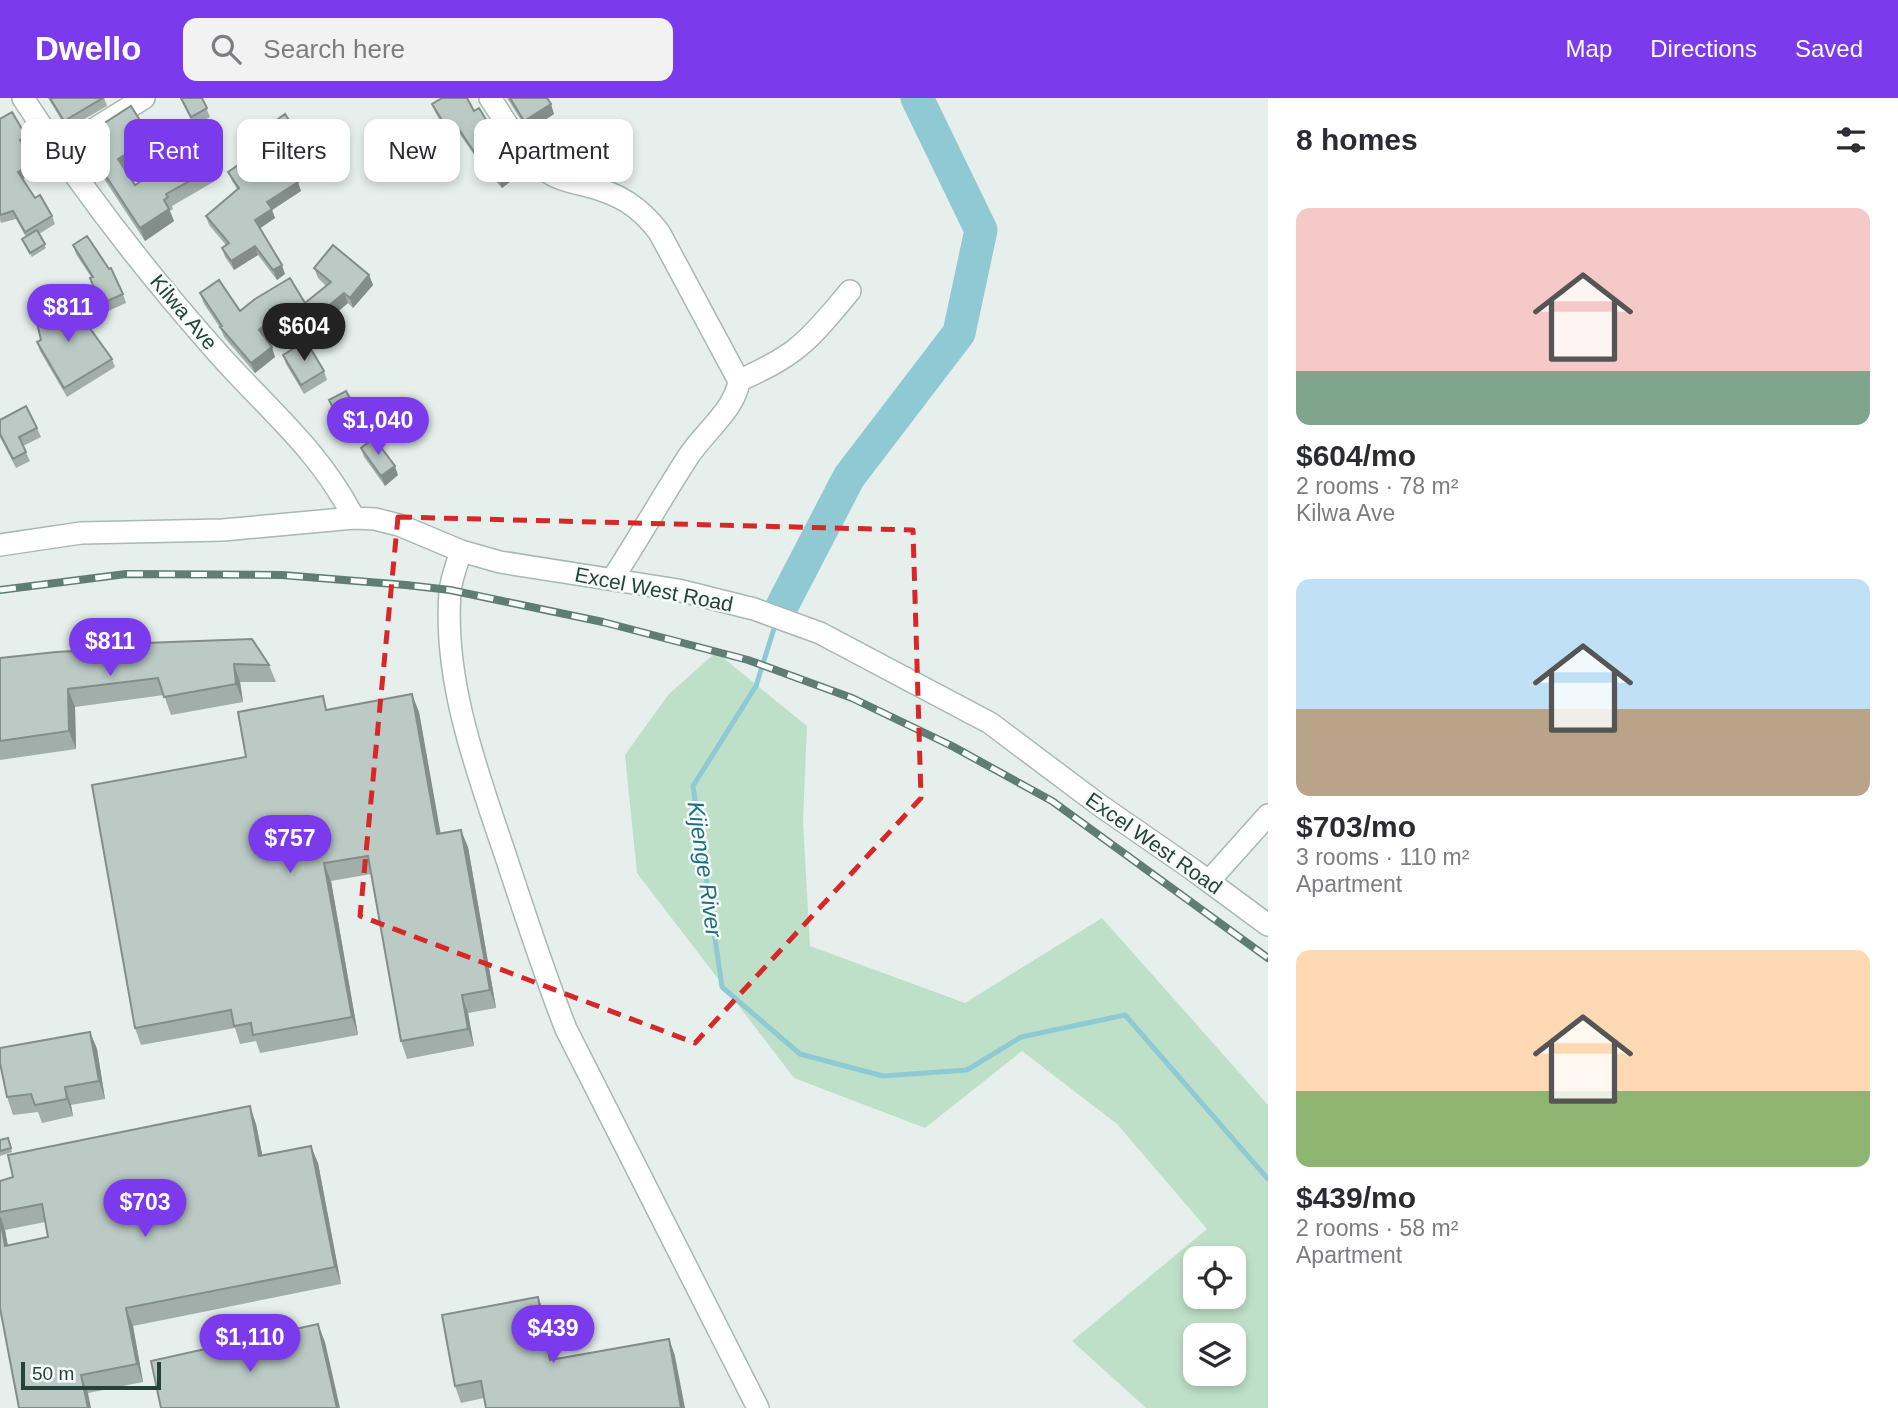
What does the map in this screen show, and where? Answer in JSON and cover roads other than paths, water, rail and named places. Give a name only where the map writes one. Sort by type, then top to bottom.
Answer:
[{"type":"street","name":"Kilwa Ave","points":[[23,98],[37,119]]},
{"type":"street","points":[[110,119],[144,98]]},
{"type":"street","points":[[490,98],[516,137],[538,164],[552,175],[610,192],[645,214],[659,232],[739,381],[738,388],[723,413],[688,456],[613,578]]},
{"type":"street","name":"Kilwa Ave","points":[[81,182],[103,214],[216,352],[290,427],[321,463],[338,487],[354,518]]},
{"type":"street","points":[[739,381],[773,364],[796,348],[817,329],[850,291]]},
{"type":"street","name":"Excel West Road","points":[[0,545],[80,533],[223,530],[354,518],[375,519],[399,525],[461,551],[500,562],[678,590],[754,609],[820,633],[990,723],[1268,925]]},
{"type":"street","points":[[461,551],[450,590],[451,649],[456,682],[472,749],[549,987],[566,1029],[758,1408]]},
{"type":"street","points":[[1209,881],[1268,815]]},
{"type":"waterway","name":"Kijenge River","points":[[782,606],[849,477],[959,333],[981,230],[917,98]]},
{"type":"waterway","name":"Kijenge River","points":[[776,622],[756,686],[693,786],[722,987],[800,1054],[883,1076],[967,1070],[1021,1037],[1125,1015],[1268,1179]]},
{"type":"railway","points":[[0,590],[126,574],[282,575],[406,585],[450,590],[603,622],[748,660],[852,698],[952,746],[1052,801],[1268,958]]}]
